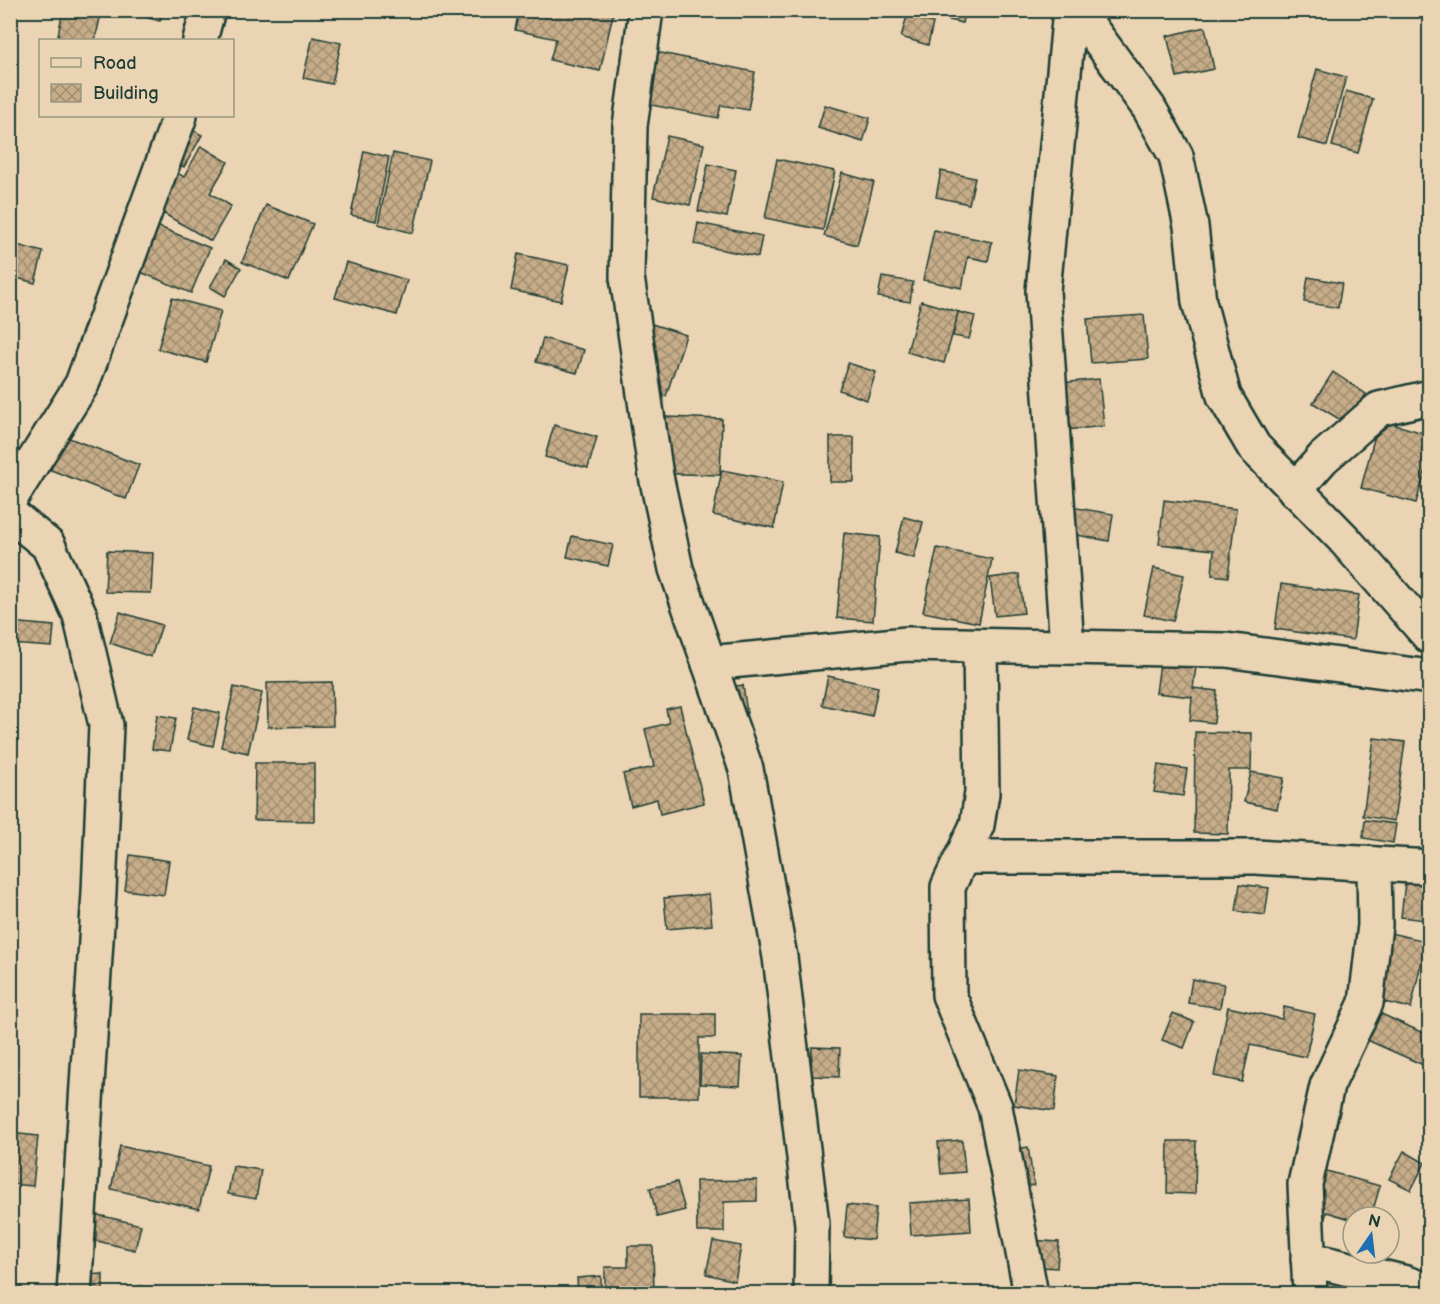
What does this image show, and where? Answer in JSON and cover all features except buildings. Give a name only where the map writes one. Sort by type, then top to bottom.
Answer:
[{"type":"street","points":[[200,39],[208,10]]},
{"type":"street","points":[[646,10],[630,126],[627,277],[656,476],[676,569],[746,769],[780,957],[812,1224],[812,1293]]},
{"type":"street","points":[[1067,647],[1043,291],[1070,10]]},
{"type":"street","points":[[1077,10],[1149,108],[1176,156],[1191,226],[1199,302],[1224,396],[1254,447],[1343,538],[1430,637]]},
{"type":"street","points":[[10,499],[82,384],[180,117]]},
{"type":"street","points":[[1295,490],[1323,458],[1379,409],[1430,397]]},
{"type":"street","points":[[10,514],[48,545],[80,615],[106,725],[99,892],[74,1293]]},
{"type":"street","points":[[709,663],[907,644],[1226,650],[1430,677]]},
{"type":"street","points":[[980,646],[982,793],[977,825],[948,887],[949,995],[995,1107],[1031,1293]]},
{"type":"street","points":[[962,857],[1255,857],[1430,867]]},
{"type":"street","points":[[1310,1293],[1305,1184],[1327,1086],[1366,1003],[1375,925],[1374,864]]},
{"type":"street","points":[[1308,1259],[1406,1283],[1430,1292]]}]
